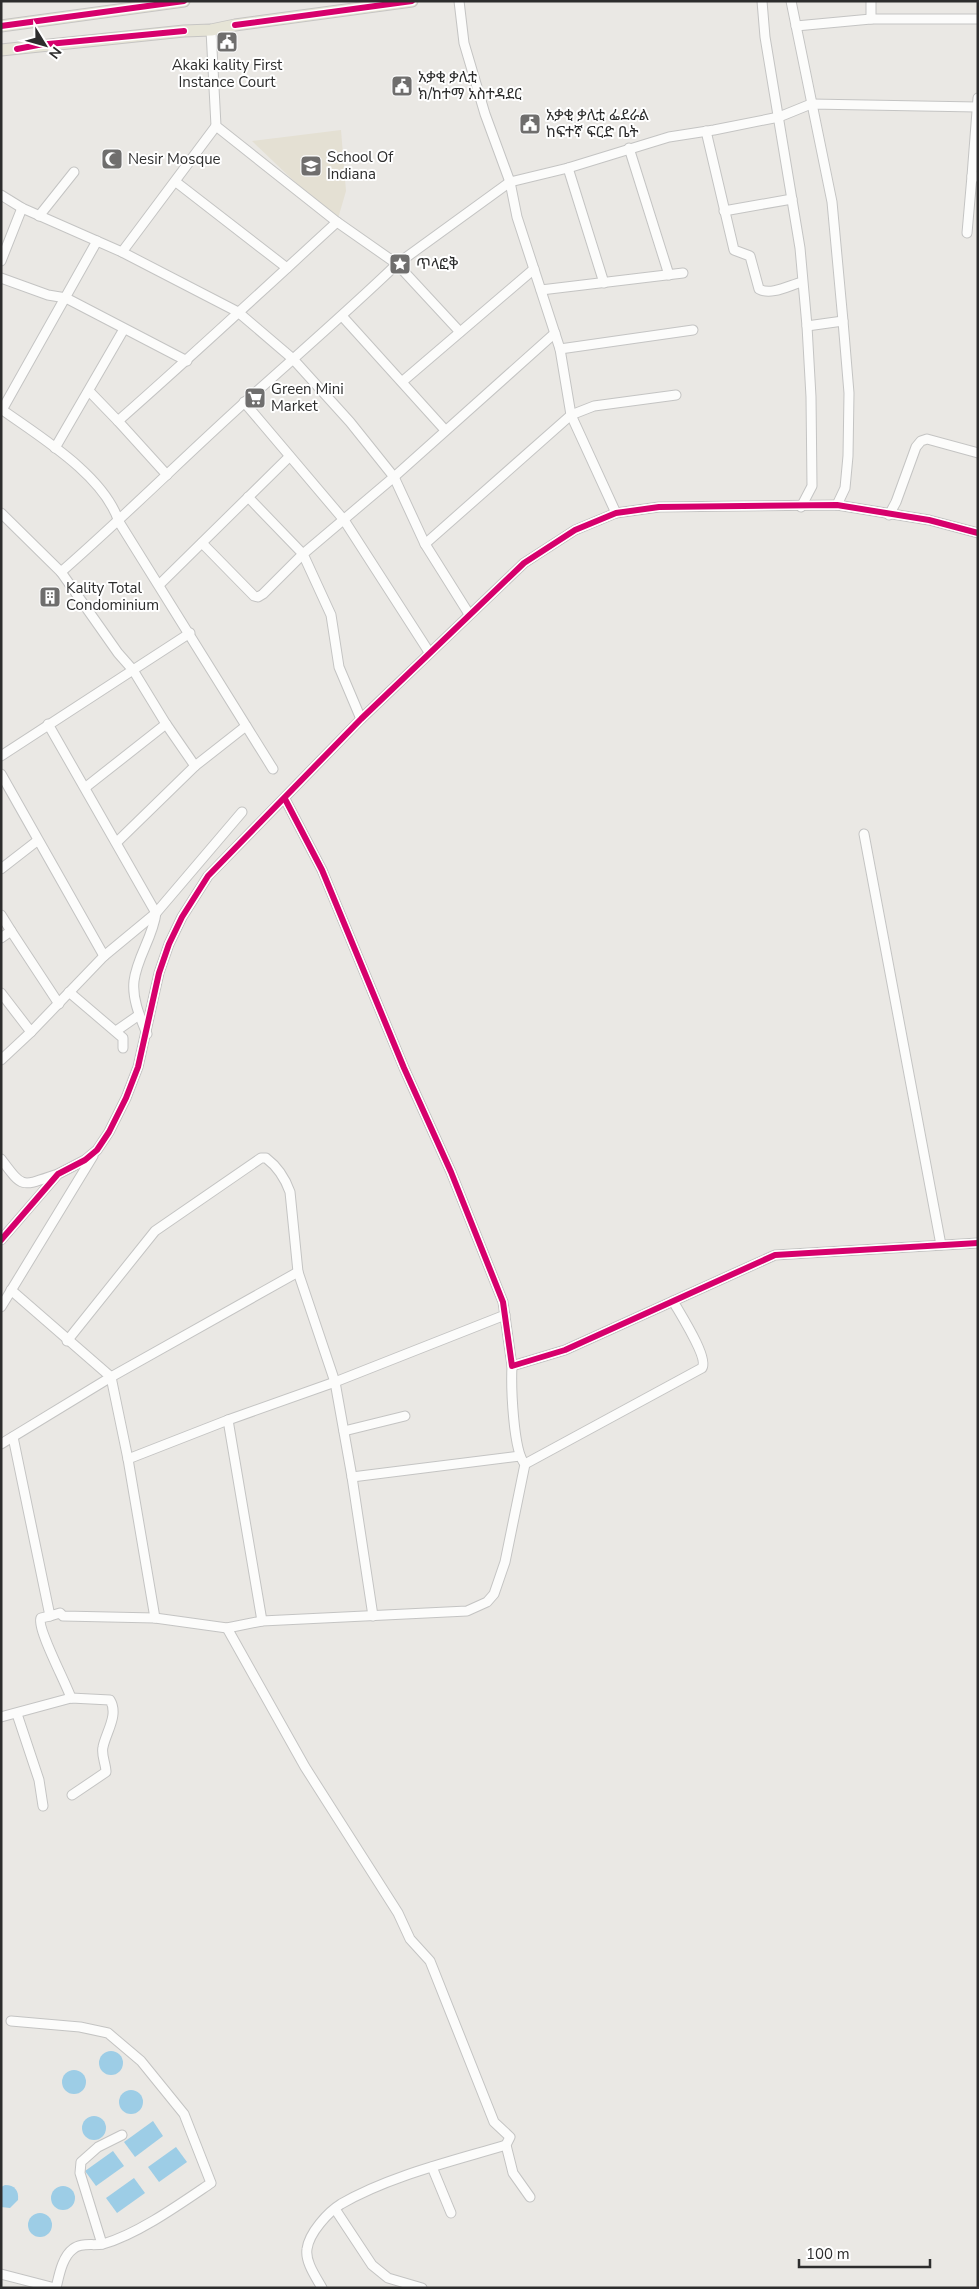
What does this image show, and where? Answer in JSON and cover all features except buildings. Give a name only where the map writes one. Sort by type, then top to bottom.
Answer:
[{"type":"main road","points":[[1,26],[184,1]]},
{"type":"main road","points":[[1,50],[184,30],[211,30],[236,24],[369,4],[412,1]]},
{"type":"street","points":[[460,1],[464,43],[485,114],[510,182],[517,217],[560,349],[571,415],[616,513]]},
{"type":"street","points":[[762,1],[765,37],[800,248],[807,326],[811,397],[812,486],[801,507]]},
{"type":"street","points":[[791,1],[832,202],[843,321],[849,393],[848,456],[845,488],[837,505]]},
{"type":"street","points":[[870,19],[871,1]]},
{"type":"street","points":[[796,26],[870,19],[978,19]]},
{"type":"street","points":[[122,252],[216,126],[211,30]]},
{"type":"street","points":[[61,572],[119,522],[244,402],[342,316],[397,264],[510,182],[568,168],[669,136],[779,117],[811,104],[977,103],[975,177],[967,233]]},
{"type":"street","points":[[216,126],[337,222],[397,264],[460,332]]},
{"type":"street","points":[[706,131],[734,250],[750,256],[759,289],[770,292],[802,282]]},
{"type":"street","points":[[629,148],[669,275]]},
{"type":"street","points":[[568,168],[604,283]]},
{"type":"street","points":[[39,216],[74,172]]},
{"type":"street","points":[[176,182],[287,268]]},
{"type":"street","points":[[1,195],[22,208],[122,252],[238,312],[293,359],[350,422],[394,477],[425,544],[469,614]]},
{"type":"street","points":[[724,211],[792,200]]},
{"type":"street","points":[[1,261],[22,208]]},
{"type":"street","points":[[118,421],[187,361],[337,222]]},
{"type":"street","points":[[97,241],[1,410],[54,448],[85,474],[110,502],[119,522],[190,633],[273,769]]},
{"type":"street","points":[[403,381],[534,269]]},
{"type":"street","points":[[541,290],[683,273]]},
{"type":"street","points":[[1,278],[48,295],[66,298],[187,361]]},
{"type":"street","points":[[342,316],[403,381],[445,430]]},
{"type":"street","points":[[807,326],[843,321]]},
{"type":"street","points":[[54,448],[124,329]]},
{"type":"street","points":[[560,349],[693,330]]},
{"type":"street","points":[[202,543],[258,598],[303,554],[394,477],[555,333]]},
{"type":"street","points":[[89,391],[167,475]]},
{"type":"street","points":[[425,544],[571,415],[594,406],[676,395]]},
{"type":"street","points":[[244,402],[344,520],[430,652]]},
{"type":"street","points":[[888,515],[896,502],[916,447],[921,441],[927,439],[978,453]]},
{"type":"street","points":[[159,585],[290,457]]},
{"type":"street","points":[[248,497],[303,554],[331,615],[339,667],[360,719]]},
{"type":"street","points":[[1,1307],[97,1150],[126,1098],[138,1067],[159,973],[169,944],[186,910],[208,876],[285,799],[360,719],[524,563],[575,530],[616,513],[659,507],[801,507],[837,505],[888,515],[948,523],[978,533]]},
{"type":"street","points":[[1,513],[61,572],[121,658],[133,670],[166,724],[195,766]]},
{"type":"street","points":[[1,756],[124,674],[190,633]]},
{"type":"street","points":[[121,658],[124,674]]},
{"type":"street","points":[[48,724],[86,787],[156,913],[153,930],[134,980],[134,991],[139,1015],[146,1034]]},
{"type":"street","points":[[86,787],[166,724]]},
{"type":"street","points":[[117,842],[195,766],[246,726]]},
{"type":"street","points":[[1,774],[104,956]]},
{"type":"street","points":[[71,1698],[40,1628],[41,1618],[60,1613],[64,1616],[155,1618],[227,1628],[262,1620],[467,1611],[487,1602],[494,1594],[505,1562],[522,1460],[510,1388],[512,1366],[503,1302],[451,1172],[400,1060],[322,870],[285,799]]},
{"type":"street","points":[[1,1060],[32,1032],[104,956],[156,913],[242,812]]},
{"type":"street","points":[[864,834],[941,1245]]},
{"type":"street","points":[[1,869],[38,841]]},
{"type":"street","points":[[1,915],[58,1004]]},
{"type":"street","points":[[1,938],[10,931]]},
{"type":"street","points":[[69,992],[123,1038],[124,1048]]},
{"type":"street","points":[[1,993],[32,1032]]},
{"type":"street","points":[[116,1031],[139,1015]]},
{"type":"street","points":[[1,1159],[18,1181],[23,1184],[30,1184],[58,1174],[85,1160],[97,1150]]},
{"type":"street","points":[[67,1341],[155,1232],[261,1158],[266,1158],[274,1164],[286,1181],[290,1192],[298,1272],[334,1382],[352,1477],[373,1616]]},
{"type":"street","points":[[1,1240],[58,1174]]},
{"type":"street","points":[[512,1366],[565,1350],[775,1255],[789,1252],[978,1243]]},
{"type":"street","points":[[1,1444],[111,1377],[298,1272]]},
{"type":"street","points":[[11,1290],[67,1341],[111,1377],[128,1459],[155,1618]]},
{"type":"street","points":[[352,1477],[522,1460],[702,1368],[704,1360],[699,1348],[673,1301]]},
{"type":"street","points":[[128,1459],[228,1420],[334,1382],[505,1314]]},
{"type":"street","points":[[344,1431],[405,1416]]},
{"type":"street","points":[[228,1420],[262,1620]]},
{"type":"street","points":[[13,1437],[50,1616]]},
{"type":"street","points":[[227,1628],[305,1767],[398,1913],[410,1939],[430,1961],[494,2122],[510,2137],[506,2145],[514,2173],[530,2198]]},
{"type":"street","points":[[1,1718],[71,1698],[107,1698],[112,1702],[113,1710],[102,1748],[106,1772],[72,1795]]},
{"type":"street","points":[[17,1714],[39,1780],[43,1806]]},
{"type":"street","points":[[1,2274],[56,2288],[62,2267],[73,2249],[82,2245],[102,2244],[134,2230],[176,2207],[210,2182],[184,2114],[141,2061],[108,2033],[80,2027],[11,2021]]},
{"type":"street","points":[[102,2244],[80,2173],[80,2162],[98,2146],[122,2135]]},
{"type":"street","points":[[322,2288],[307,2256],[307,2247],[311,2238],[335,2208],[367,2191],[506,2145]]},
{"type":"street","points":[[432,2168],[451,2213]]},
{"type":"street","points":[[335,2208],[372,2265],[388,2278],[422,2288]]},
{"type":"shaded area","name":"School Of Indiana","points":[[341,130],[346,191],[337,222],[252,141]]},
{"type":"water","points":[[111,2051],[119,2055],[123,2063],[119,2071],[111,2075],[103,2071],[99,2063],[103,2055]]},
{"type":"water","points":[[74,2070],[82,2074],[86,2082],[82,2090],[74,2094],[66,2090],[62,2082],[66,2074]]},
{"type":"water","points":[[131,2090],[139,2094],[143,2102],[139,2110],[131,2114],[123,2110],[119,2102],[123,2094]]},
{"type":"water","points":[[94,2116],[102,2120],[106,2128],[102,2136],[94,2140],[86,2136],[82,2128],[86,2120]]},
{"type":"water","points":[[153,2121],[163,2136],[135,2157],[124,2142]]},
{"type":"water","points":[[176,2147],[187,2162],[159,2182],[148,2167]]},
{"type":"water","points":[[113,2151],[124,2166],[96,2186],[85,2171]]},
{"type":"water","points":[[134,2178],[145,2193],[117,2213],[106,2198]]},
{"type":"water","points":[[5,2185],[14,2187],[18,2194],[18,2200],[10,2208],[1,2207],[1,2187]]},
{"type":"water","points":[[63,2186],[71,2190],[75,2198],[71,2206],[63,2210],[55,2206],[51,2198],[55,2190]]},
{"type":"water","points":[[40,2213],[48,2217],[52,2225],[48,2233],[40,2237],[32,2233],[28,2225],[32,2217]]},
{"type":"cycle path","points":[[1,26],[184,1]]},
{"type":"cycle path","points":[[235,25],[412,1]]},
{"type":"cycle path","points":[[17,49],[38,45],[184,31]]},
{"type":"cycle path","points":[[1,1240],[58,1174],[85,1160],[97,1150],[109,1132],[126,1098],[138,1067],[159,973],[169,944],[182,917],[208,876],[361,719],[524,563],[575,530],[616,513],[659,507],[837,505],[929,520],[978,533]]},
{"type":"cycle path","points":[[285,799],[322,870],[404,1068],[451,1172],[503,1302],[512,1366],[565,1350],[775,1255],[978,1243]]},
{"type":"place","name":"Akaki kality First Instance Court","points":[[227,42]]},
{"type":"place","name":"አቃቂ ቃሊቲ ክ/ከተማ አስተዳደር","points":[[402,86]]},
{"type":"place","name":"አቃቂ ቃሊቲ ፌደራል ከፍተኛ ፍርድ ቤት","points":[[530,124]]},
{"type":"place","name":"Nesir Mosque","points":[[112,159]]},
{"type":"place","name":"School Of Indiana","points":[[311,166]]},
{"type":"place","name":"ጥላፎቅ","points":[[400,264]]},
{"type":"place","name":"Green Mini Market","points":[[255,398]]},
{"type":"place","name":"Kality Total Condominium","points":[[50,597]]}]
